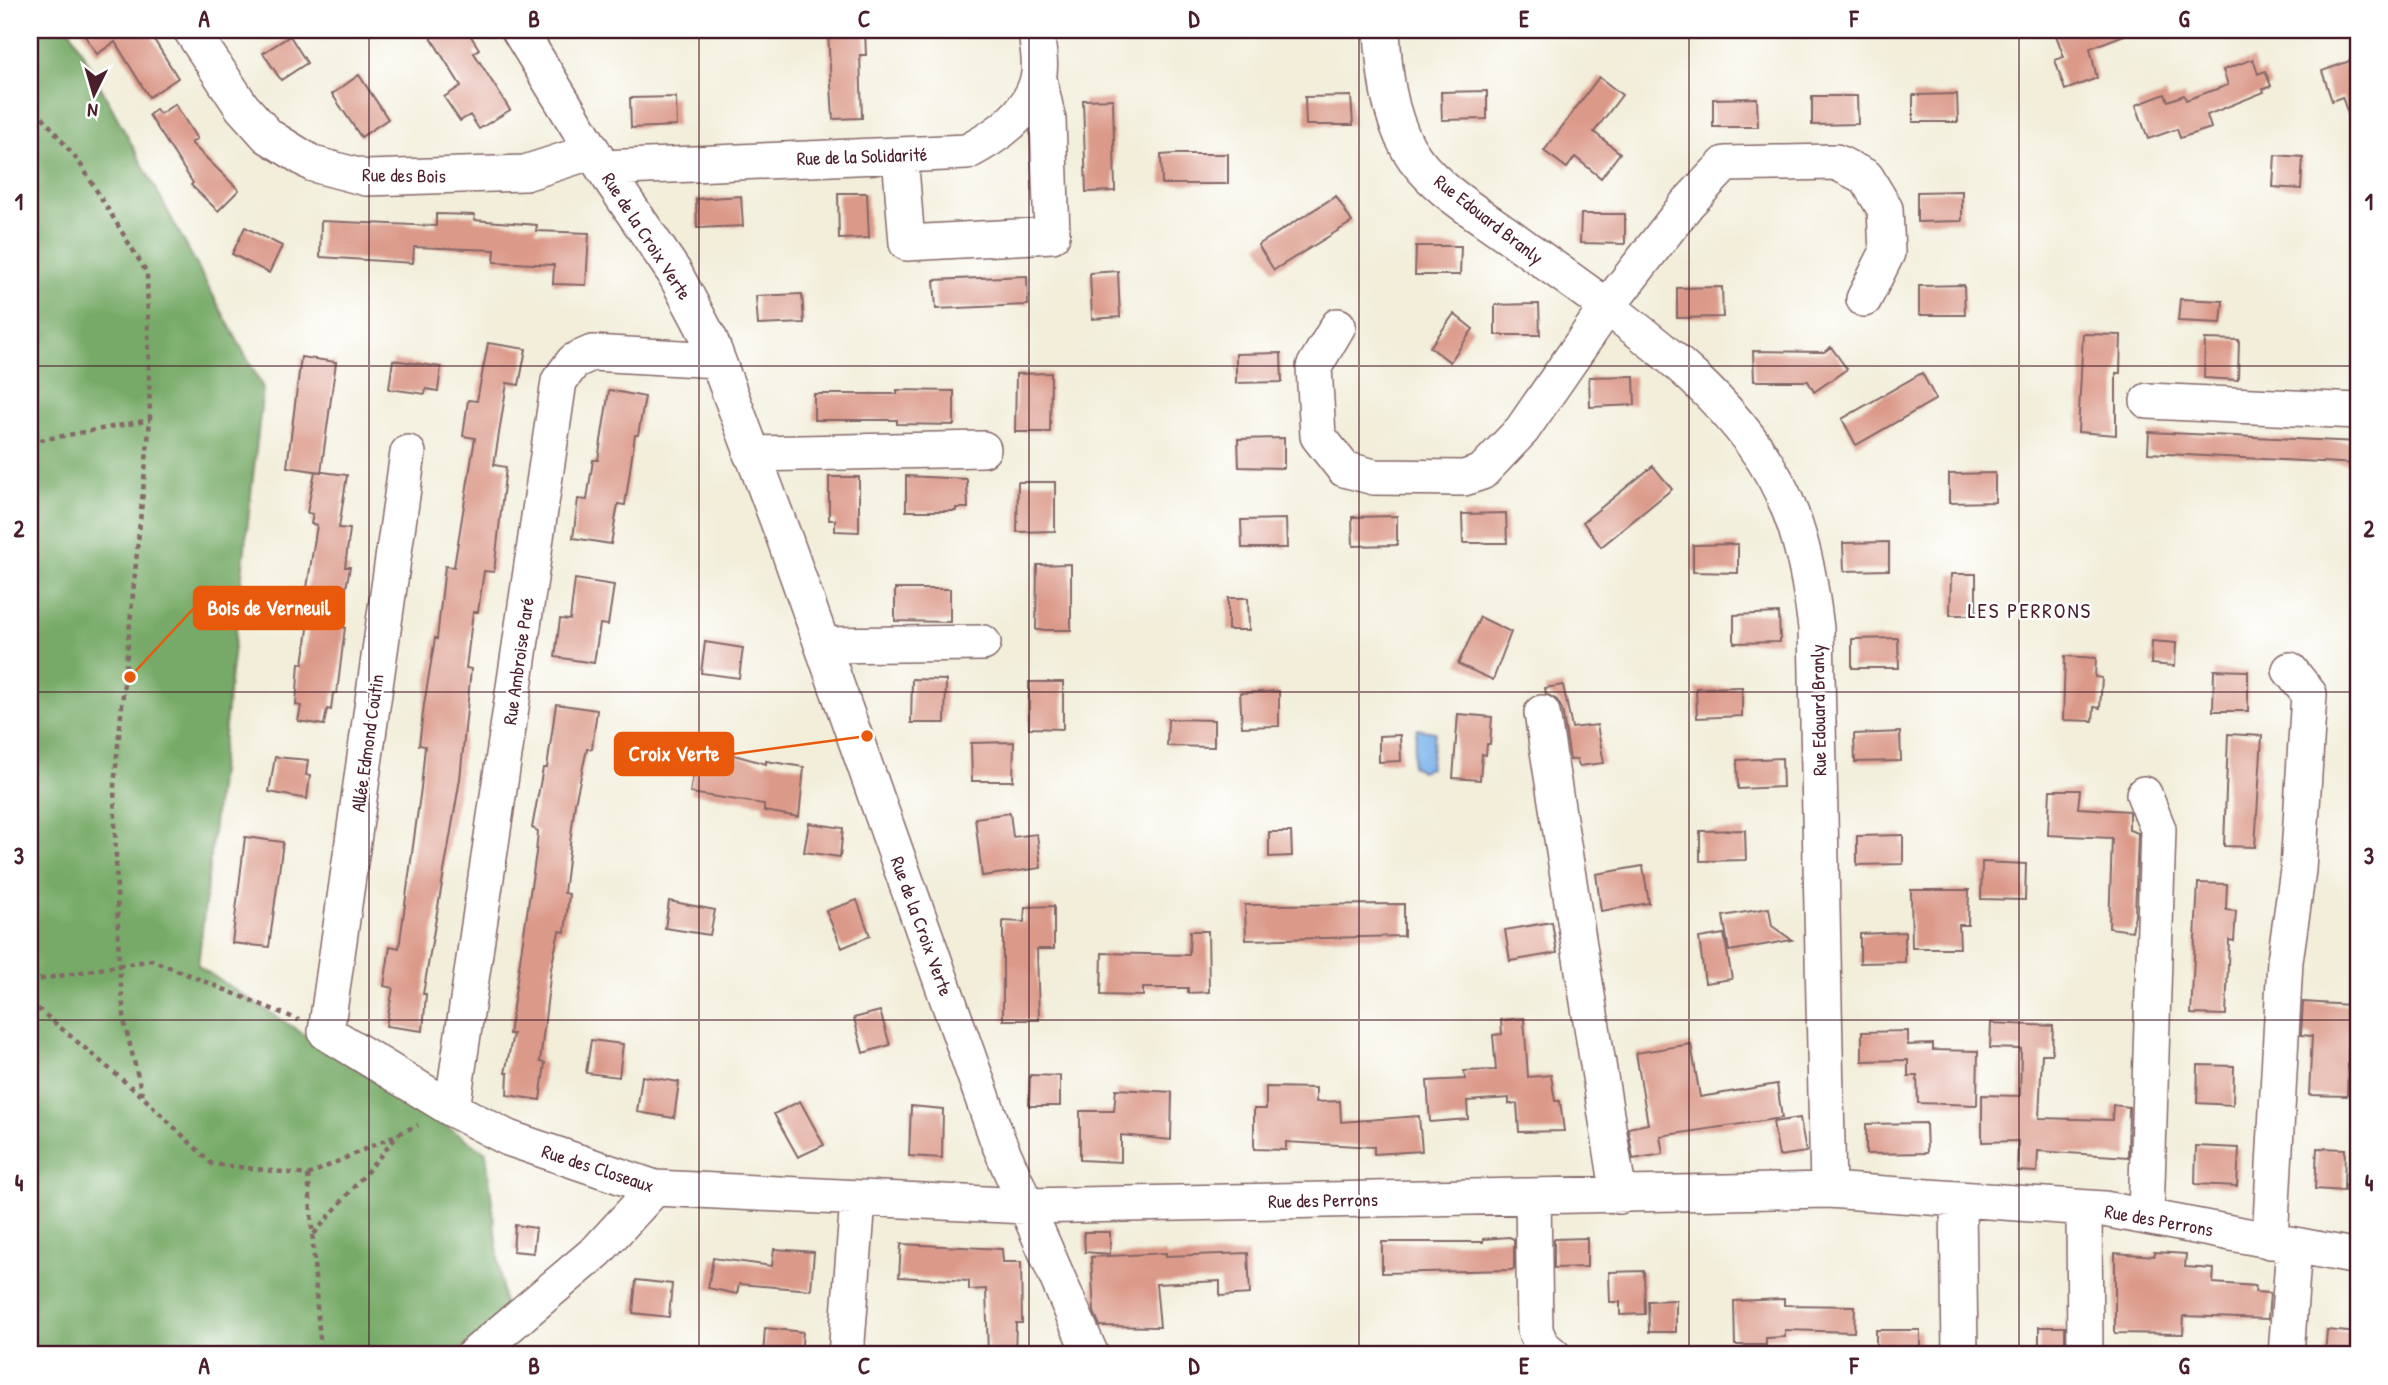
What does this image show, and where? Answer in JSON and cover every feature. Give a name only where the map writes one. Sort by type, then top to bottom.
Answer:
[{"type":"street","name":"Rue des Bois","points":[[191,30],[242,107],[268,136],[313,164],[366,178],[525,173],[598,159]]},
{"type":"street","name":"Rue de la Croix Verte","points":[[519,30],[598,159],[674,272],[717,360],[822,645],[998,1140],[1091,1355]]},
{"type":"street","points":[[901,155],[907,243],[1052,235],[1048,120],[1039,79],[1036,30]]},
{"type":"street","name":"Rue Edouard Branly","points":[[1382,30],[1385,79],[1409,149],[1438,183],[1607,307],[1695,378],[1752,441],[1790,511],[1808,568],[1816,628],[1828,1190]]},
{"type":"street","name":"Rue de la Solidarité","points":[[598,159],[967,152],[1000,134],[1022,111],[1039,79]]},
{"type":"street","points":[[1338,326],[1314,367],[1318,436],[1344,469],[1374,477],[1464,478],[1482,472],[1522,430],[1607,307],[1687,204],[1725,164],[1836,162],[1866,177],[1885,209],[1887,253],[1864,299]]},
{"type":"street","name":"Rue Ambroise Paré","points":[[452,1109],[559,381],[574,361],[592,354],[717,360]]},
{"type":"street","points":[[2297,388],[2358,389]]},
{"type":"street","points":[[2148,401],[2358,411]]},
{"type":"street","points":[[751,454],[983,449]]},
{"type":"street","name":"Allée Edmond Coutin","points":[[326,1032],[408,453]]},
{"type":"street","points":[[822,645],[984,643]]},
{"type":"street","points":[[2286,1355],[2282,1243],[2285,961],[2298,870],[2309,694],[2290,670]]},
{"type":"street","points":[[1542,713],[1619,1196]]},
{"type":"street","points":[[2144,794],[2158,829],[2146,1216]]},
{"type":"street","name":"Rue des Closeaux","points":[[326,1032],[452,1109],[508,1138],[655,1188],[858,1200],[1026,1206]]},
{"type":"street","points":[[474,1355],[597,1251],[655,1188]]},
{"type":"street","name":"Rue des Perrons","points":[[1026,1206],[1828,1190],[2084,1208],[2146,1216],[2358,1257]]},
{"type":"street","points":[[1533,1197],[1535,1330],[1541,1345],[1553,1355]]},
{"type":"street","points":[[1958,1199],[1960,1355]]},
{"type":"street","points":[[846,1355],[858,1200]]},
{"type":"street","points":[[2084,1208],[2085,1355]]},
{"type":"path","points":[[30,101],[81,166],[147,273],[150,421],[114,786],[119,966],[125,1025],[143,1097]]},
{"type":"path","points":[[30,442],[31,444],[150,421]]},
{"type":"path","points":[[30,981],[152,960],[326,1032]]},
{"type":"path","points":[[30,1002],[143,1097],[212,1164],[308,1175],[452,1109]]},
{"type":"path","points":[[314,1234],[400,1133]]},
{"type":"path","points":[[308,1175],[314,1234],[315,1300],[322,1355]]},
{"type":"green space","points":[[30,30],[70,30],[263,388],[198,966],[486,1152],[505,1314],[454,1355],[30,1355]]},
{"type":"water","points":[[1417,729],[1435,732],[1430,768],[1421,771],[1412,765]]},
{"type":"building","points":[[81,30],[148,30],[178,78],[149,97],[115,42],[97,54]]},
{"type":"building","points":[[426,30],[467,30],[479,49],[474,53],[510,110],[479,129],[470,115],[460,121],[444,97],[461,86]]},
{"type":"building","points":[[2054,30],[2132,32],[2090,48],[2097,78],[2065,90],[2055,60],[2064,57]]},
{"type":"building","points":[[865,32],[866,55],[860,55],[862,118],[833,119],[828,33]]},
{"type":"building","points":[[290,36],[307,63],[281,80],[263,53]]},
{"type":"building","points":[[2358,58],[2356,135],[2342,97],[2332,101],[2322,71]]},
{"type":"building","points":[[2253,59],[2258,74],[2265,71],[2271,86],[2263,89],[2264,92],[2207,115],[2211,128],[2180,138],[2177,129],[2148,139],[2136,105],[2165,94],[2168,101],[2184,95],[2186,100],[2228,85],[2223,70]]},
{"type":"building","points":[[359,75],[388,119],[361,137],[332,94]]},
{"type":"building","points":[[1599,77],[1622,95],[1594,132],[1620,153],[1601,178],[1575,157],[1567,168],[1544,151]]},
{"type":"building","points":[[1487,91],[1487,119],[1442,120],[1441,92]]},
{"type":"building","points":[[1957,94],[1958,122],[1913,122],[1913,95]]},
{"type":"building","points":[[1351,96],[1353,125],[1306,125],[1305,97]]},
{"type":"building","points":[[1812,96],[1857,96],[1858,124],[1812,125]]},
{"type":"building","points":[[676,97],[677,126],[631,128],[630,98]]},
{"type":"building","points":[[1757,98],[1758,127],[1713,127],[1713,99]]},
{"type":"building","points":[[1113,99],[1115,191],[1086,192],[1083,100]]},
{"type":"building","points":[[175,104],[197,139],[191,143],[239,190],[218,211],[191,185],[193,183],[149,115],[156,109],[160,114]]},
{"type":"building","points":[[1228,154],[1228,184],[1162,184],[1161,155]]},
{"type":"building","points":[[2275,155],[2303,157],[2301,189],[2273,187]]},
{"type":"building","points":[[1962,191],[1962,221],[1917,222],[1917,192]]},
{"type":"building","points":[[838,193],[867,193],[869,238],[839,239]]},
{"type":"building","points":[[741,196],[743,226],[697,228],[696,199]]},
{"type":"building","points":[[1336,196],[1352,222],[1274,270],[1258,245]]},
{"type":"building","points":[[436,214],[475,215],[474,220],[537,225],[536,231],[589,233],[586,285],[553,284],[554,265],[494,262],[495,250],[414,247],[413,263],[320,257],[321,221],[436,226]]},
{"type":"building","points":[[1581,214],[1625,214],[1625,244],[1580,243]]},
{"type":"building","points":[[245,227],[282,246],[269,273],[232,254]]},
{"type":"building","points":[[1416,246],[1461,246],[1460,275],[1415,275]]},
{"type":"building","points":[[1118,271],[1120,317],[1092,319],[1090,273]]},
{"type":"building","points":[[1027,276],[1028,305],[936,309],[934,280]]},
{"type":"building","points":[[1964,285],[1965,315],[1919,315],[1919,286]]},
{"type":"building","points":[[1722,287],[1723,317],[1677,318],[1677,288]]},
{"type":"building","points":[[802,294],[804,323],[758,325],[756,296]]},
{"type":"building","points":[[2180,299],[2223,301],[2221,323],[2178,321]]},
{"type":"building","points":[[1539,304],[1540,335],[1495,335],[1495,305]]},
{"type":"building","points":[[1454,314],[1473,329],[1450,362],[1430,347]]},
{"type":"building","points":[[2083,334],[2121,335],[2120,373],[2116,373],[2116,435],[2078,432]]},
{"type":"building","points":[[2205,339],[2239,340],[2238,380],[2204,378]]},
{"type":"building","points":[[488,343],[526,349],[519,385],[507,383],[494,465],[506,467],[494,572],[484,571],[478,612],[473,612],[466,668],[471,669],[460,779],[423,994],[426,994],[423,1031],[386,1026],[393,988],[384,986],[390,946],[399,948],[421,788],[425,746],[419,745],[435,638],[437,639],[445,566],[454,567],[475,438],[463,436],[468,400],[477,401]]},
{"type":"building","points":[[1831,347],[1847,369],[1814,392],[1808,381],[1754,381],[1753,351],[1824,352]]},
{"type":"building","points":[[1281,353],[1282,382],[1236,383],[1236,354]]},
{"type":"building","points":[[301,357],[336,362],[321,472],[287,467]]},
{"type":"building","points":[[393,360],[441,367],[438,391],[426,389],[425,394],[389,389]]},
{"type":"building","points":[[1051,373],[1050,432],[1015,432],[1016,374]]},
{"type":"building","points":[[1922,373],[1936,399],[1856,445],[1842,419]]},
{"type":"building","points":[[1634,376],[1635,405],[1590,407],[1589,377]]},
{"type":"building","points":[[609,390],[645,397],[638,435],[635,435],[625,505],[618,504],[611,544],[573,538],[578,499],[587,500],[593,460],[598,460]]},
{"type":"building","points":[[897,390],[954,391],[954,425],[897,424],[897,420],[814,420],[814,394],[897,394]]},
{"type":"building","points":[[2149,432],[2358,442],[2358,464],[2148,453]]},
{"type":"building","points":[[1284,438],[1284,468],[1239,467],[1238,439]]},
{"type":"building","points":[[1653,466],[1672,489],[1601,547],[1583,522]]},
{"type":"building","points":[[315,471],[347,475],[339,528],[350,529],[345,567],[350,567],[339,626],[345,627],[337,693],[333,693],[331,710],[327,709],[324,725],[298,721],[301,706],[296,705],[299,663],[303,664],[310,615],[303,613],[317,525],[311,524],[313,514],[307,513]]},
{"type":"building","points":[[1995,473],[1995,502],[1949,503],[1949,474]]},
{"type":"building","points":[[906,476],[967,479],[968,508],[956,508],[956,511],[906,511]]},
{"type":"building","points":[[829,477],[859,477],[859,532],[835,531],[835,520],[829,520]]},
{"type":"building","points":[[1018,482],[1055,482],[1055,531],[1017,532]]},
{"type":"building","points":[[1506,513],[1507,543],[1463,543],[1462,514]]},
{"type":"building","points":[[1397,516],[1397,545],[1353,546],[1352,517]]},
{"type":"building","points":[[1286,519],[1287,548],[1242,548],[1241,520]]},
{"type":"building","points":[[1889,542],[1889,570],[1844,571],[1843,543]]},
{"type":"building","points":[[1738,544],[1738,573],[1693,572],[1693,545]]},
{"type":"building","points":[[1071,564],[1071,630],[1036,630],[1037,565]]},
{"type":"building","points":[[1951,574],[1976,574],[1976,615],[1950,615]]},
{"type":"building","points":[[575,579],[614,585],[608,625],[600,624],[594,663],[555,657],[560,619],[570,620]]},
{"type":"building","points":[[895,589],[950,589],[950,622],[895,621]]},
{"type":"building","points":[[1228,598],[1248,598],[1249,630],[1228,630]]},
{"type":"building","points":[[1779,613],[1780,642],[1734,643],[1734,615]]},
{"type":"building","points":[[1480,617],[1511,632],[1493,680],[1458,664]]},
{"type":"building","points":[[1898,638],[1899,668],[1852,668],[1852,639]]},
{"type":"building","points":[[2152,641],[2176,643],[2175,666],[2151,664]]},
{"type":"building","points":[[705,642],[743,648],[739,678],[701,673]]},
{"type":"building","points":[[2065,656],[2096,658],[2095,677],[2102,678],[2100,708],[2094,707],[2093,721],[2063,720]]},
{"type":"building","points":[[2214,670],[2248,671],[2248,711],[2213,711]]},
{"type":"building","points":[[912,679],[946,680],[945,723],[911,723]]},
{"type":"building","points":[[1029,682],[1063,682],[1063,729],[1029,728]]},
{"type":"building","points":[[1563,685],[1572,728],[1597,725],[1604,763],[1579,766],[1577,759],[1570,760],[1562,709],[1557,700],[1546,694],[1545,688]]},
{"type":"building","points":[[1742,687],[1742,716],[1697,718],[1696,688]]},
{"type":"building","points":[[1279,691],[1279,726],[1242,727],[1240,693]]},
{"type":"building","points":[[556,704],[597,710],[592,749],[587,749],[575,803],[564,893],[569,894],[565,932],[559,931],[551,969],[540,1062],[545,1063],[540,1100],[507,1095],[508,1073],[505,1073],[513,1034],[509,1034],[536,853],[538,831],[532,828],[543,768],[547,768]]},
{"type":"building","points":[[1458,714],[1492,717],[1490,744],[1487,744],[1486,755],[1482,754],[1480,780],[1453,778]]},
{"type":"building","points":[[1168,719],[1214,720],[1214,747],[1167,746]]},
{"type":"building","points":[[1900,732],[1901,761],[1855,762],[1854,734]]},
{"type":"building","points":[[2228,734],[2262,736],[2255,847],[2224,846]]},
{"type":"building","points":[[1400,735],[1401,761],[1379,762],[1379,736]]},
{"type":"building","points":[[1014,742],[1013,781],[972,781],[971,743]]},
{"type":"building","points":[[727,753],[766,764],[766,761],[804,767],[799,817],[764,811],[764,804],[690,793],[696,756],[725,760]]},
{"type":"building","points":[[275,757],[308,760],[306,775],[310,776],[307,799],[269,792]]},
{"type":"building","points":[[1782,758],[1783,787],[1738,789],[1737,760]]},
{"type":"building","points":[[2050,790],[2080,790],[2078,808],[2129,811],[2129,830],[2138,833],[2132,931],[2109,928],[2112,838],[2048,835]]},
{"type":"building","points":[[1010,813],[1013,837],[1037,834],[1041,868],[982,876],[975,818]]},
{"type":"building","points":[[809,823],[843,828],[840,857],[804,852]]},
{"type":"building","points":[[1745,830],[1746,860],[1700,861],[1700,831]]},
{"type":"building","points":[[1269,832],[1291,832],[1292,856],[1269,857]]},
{"type":"building","points":[[1903,835],[1903,864],[1857,865],[1857,836]]},
{"type":"building","points":[[245,837],[283,842],[269,947],[232,943]]},
{"type":"building","points":[[1982,862],[2026,864],[2025,900],[1981,899]]},
{"type":"building","points":[[1643,866],[1649,903],[1601,911],[1596,874]]},
{"type":"building","points":[[2198,883],[2227,884],[2226,910],[2236,911],[2234,941],[2229,940],[2226,1015],[2191,1014]]},
{"type":"building","points":[[1911,890],[1969,890],[1968,925],[1959,925],[1960,948],[1912,948]]},
{"type":"building","points":[[857,900],[870,936],[842,948],[826,911]]},
{"type":"building","points":[[669,901],[715,910],[710,935],[665,928]]},
{"type":"building","points":[[1404,904],[1404,936],[1246,940],[1245,905]]},
{"type":"building","points":[[1054,906],[1054,949],[1037,949],[1039,1020],[1003,1020],[1003,921],[1024,922],[1025,907]]},
{"type":"building","points":[[1769,908],[1772,926],[1792,940],[1729,951],[1723,916]]},
{"type":"building","points":[[1552,922],[1557,953],[1510,961],[1505,930]]},
{"type":"building","points":[[1190,931],[1208,931],[1209,992],[1188,993],[1188,988],[1143,988],[1143,996],[1101,995],[1102,953],[1189,955]]},
{"type":"building","points":[[1905,932],[1905,962],[1860,963],[1860,934]]},
{"type":"building","points":[[1724,934],[1732,979],[1705,983],[1699,938]]},
{"type":"building","points":[[2303,1002],[2350,1005],[2347,1096],[2309,1095],[2312,1036],[2301,1035]]},
{"type":"building","points":[[880,1011],[890,1045],[863,1053],[854,1018]]},
{"type":"building","points":[[1524,1018],[1528,1077],[1551,1075],[1555,1101],[1560,1101],[1564,1131],[1519,1132],[1517,1104],[1509,1104],[1509,1098],[1467,1101],[1468,1119],[1430,1122],[1427,1081],[1465,1079],[1464,1071],[1496,1070],[1493,1035],[1502,1034],[1501,1020]]},
{"type":"building","points":[[1991,1023],[2053,1026],[2052,1054],[2042,1054],[2039,1118],[2112,1120],[2113,1105],[2129,1107],[2128,1157],[2038,1151],[2037,1172],[2017,1171],[2018,1141],[1982,1142],[1982,1095],[2020,1096],[2021,1049],[1990,1048]]},
{"type":"building","points":[[1908,1031],[1908,1045],[1933,1044],[1933,1050],[1978,1051],[1977,1105],[1918,1103],[1917,1076],[1908,1076],[1908,1060],[1862,1061],[1862,1032]]},
{"type":"building","points":[[591,1040],[623,1044],[619,1077],[586,1073]]},
{"type":"building","points":[[1691,1044],[1700,1097],[1777,1084],[1782,1118],[1660,1136],[1663,1154],[1633,1159],[1628,1128],[1648,1124],[1636,1053]]},
{"type":"building","points":[[2198,1065],[2234,1066],[2233,1105],[2197,1103]]},
{"type":"building","points":[[1030,1075],[1060,1076],[1060,1106],[1029,1106]]},
{"type":"building","points":[[642,1076],[679,1082],[674,1118],[637,1112]]},
{"type":"building","points":[[1266,1087],[1316,1088],[1316,1102],[1340,1101],[1341,1122],[1419,1116],[1422,1151],[1374,1154],[1374,1147],[1286,1142],[1286,1150],[1254,1149],[1254,1109],[1266,1109]]},
{"type":"building","points":[[1116,1089],[1172,1092],[1171,1140],[1121,1135],[1121,1162],[1080,1160],[1080,1111],[1114,1111]]},
{"type":"building","points":[[800,1101],[824,1145],[798,1157],[774,1114]]},
{"type":"building","points":[[911,1106],[943,1109],[942,1158],[909,1156]]},
{"type":"building","points":[[1800,1118],[1806,1152],[1779,1156],[1773,1122]]},
{"type":"building","points":[[1926,1123],[1927,1153],[1866,1154],[1866,1124]]},
{"type":"building","points":[[2196,1146],[2239,1148],[2237,1186],[2195,1184]]},
{"type":"building","points":[[2317,1148],[2345,1149],[2344,1191],[2315,1189]]},
{"type":"building","points":[[515,1225],[536,1228],[533,1253],[513,1251]]},
{"type":"building","points":[[1084,1232],[1110,1232],[1110,1254],[1085,1252]]},
{"type":"building","points":[[1587,1238],[1587,1267],[1554,1268],[1554,1239]]},
{"type":"building","points":[[1483,1239],[1514,1239],[1514,1269],[1382,1273],[1382,1242],[1483,1242]]},
{"type":"building","points":[[901,1244],[1002,1249],[1003,1262],[1021,1262],[1022,1323],[1016,1323],[1015,1355],[988,1355],[986,1289],[969,1290],[969,1281],[899,1277]]},
{"type":"building","points":[[774,1249],[814,1252],[811,1290],[739,1284],[737,1294],[708,1288],[713,1258],[772,1266]]},
{"type":"building","points":[[2154,1252],[2186,1254],[2185,1267],[2214,1269],[2213,1283],[2256,1286],[2255,1292],[2270,1293],[2268,1319],[2184,1316],[2183,1334],[2115,1333],[2115,1253],[2154,1256]]},
{"type":"building","points":[[1166,1253],[1166,1256],[1248,1253],[1250,1294],[1220,1296],[1220,1281],[1156,1284],[1160,1327],[1100,1326],[1094,1312],[1091,1257]]},
{"type":"building","points":[[1644,1271],[1645,1314],[1620,1315],[1620,1302],[1610,1302],[1609,1272]]},
{"type":"building","points":[[636,1280],[672,1284],[669,1317],[633,1313]]},
{"type":"building","points":[[1784,1299],[1784,1305],[1855,1306],[1854,1332],[1785,1330],[1785,1337],[1766,1338],[1766,1345],[1735,1345],[1734,1301]]},
{"type":"building","points":[[1676,1300],[1676,1332],[1649,1332],[1648,1301]]},
{"type":"building","points":[[2039,1327],[2065,1327],[2065,1355],[2039,1355]]},
{"type":"building","points":[[765,1328],[803,1332],[801,1355],[763,1355]]},
{"type":"building","points":[[1876,1330],[1920,1330],[1920,1355],[1876,1355]]},
{"type":"building","points":[[2327,1330],[2358,1333],[2356,1355],[2325,1355]]},
{"type":"place","name":"Bois de Verneuil","points":[[130,677]]},
{"type":"place","name":"Croix Verte","points":[[867,736]]},
{"type":"district","name":"LES PERRONS","points":[[2030,610]]}]
